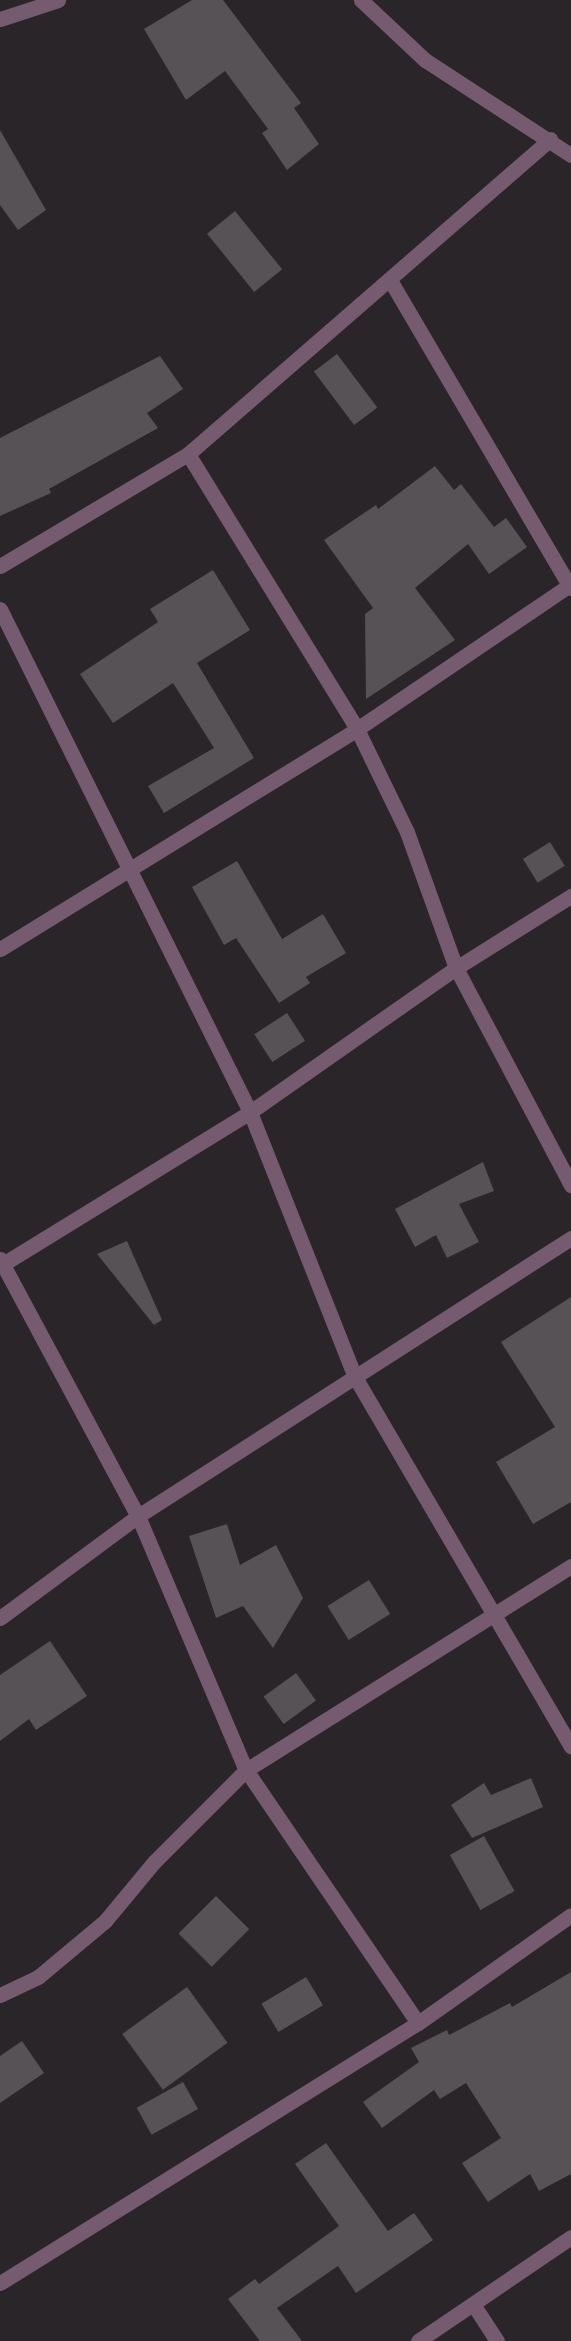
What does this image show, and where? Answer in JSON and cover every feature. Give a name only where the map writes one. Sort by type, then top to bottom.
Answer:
[{"type":"street","points":[[0,19],[58,0]]},
{"type":"street","points":[[361,0],[425,60],[550,139],[571,155]]},
{"type":"street","points":[[0,566],[188,454],[550,139]]},
{"type":"street","points":[[0,949],[357,729],[570,585],[390,280]]},
{"type":"street","points":[[188,454],[357,729],[407,832],[456,968],[571,1185]]},
{"type":"street","points":[[0,609],[250,1112],[354,1377],[571,1746]]},
{"type":"street","points":[[418,2023],[246,1770],[138,1516],[1,1261],[250,1112],[456,968],[571,896]]},
{"type":"street","points":[[0,1618],[138,1516],[571,1238]]},
{"type":"street","points":[[0,1995],[38,1977],[105,1921],[154,1862],[246,1770],[571,1566]]},
{"type":"street","points":[[0,2283],[418,2023],[571,1915]]},
{"type":"street","points":[[418,2341],[571,2237]]},
{"type":"street","points":[[473,2304],[497,2341]]},
{"type":"building","points":[[192,0],[223,0],[301,103],[294,108],[319,144],[287,170],[262,133],[268,129],[225,71],[186,100],[144,29]]},
{"type":"building","points":[[0,130],[46,210],[18,230],[0,205]]},
{"type":"building","points":[[235,211],[282,269],[254,292],[207,234]]},
{"type":"building","points":[[337,354],[377,408],[354,425],[314,371]]},
{"type":"building","points":[[160,356],[183,389],[147,413],[158,428],[49,489],[51,493],[0,516],[0,438]]},
{"type":"building","points":[[435,466],[454,490],[461,484],[494,527],[506,518],[527,547],[489,574],[468,544],[415,588],[455,640],[366,699],[365,614],[373,608],[324,540],[376,505],[378,509]]},
{"type":"building","points":[[213,570],[250,630],[197,663],[254,758],[164,813],[148,786],[214,748],[173,683],[113,723],[80,674],[158,622],[150,609]]},
{"type":"building","points":[[550,842],[565,866],[538,883],[523,859]]},
{"type":"building","points":[[237,861],[282,939],[323,914],[346,953],[306,977],[310,983],[279,1003],[236,938],[224,945],[192,887]]},
{"type":"building","points":[[287,1013],[305,1041],[272,1062],[254,1034]]},
{"type":"building","points":[[483,1162],[494,1191],[459,1204],[479,1242],[447,1258],[436,1235],[415,1247],[395,1209]]},
{"type":"building","points":[[127,1241],[162,1320],[154,1325],[97,1254]]},
{"type":"building","points":[[571,1297],[571,1502],[533,1524],[496,1462],[555,1427],[501,1342]]},
{"type":"building","points":[[227,1524],[240,1565],[276,1545],[303,1598],[273,1648],[243,1606],[216,1618],[189,1536]]},
{"type":"building","points":[[369,1580],[390,1614],[349,1640],[327,1606]]},
{"type":"building","points":[[50,1641],[87,1696],[36,1730],[29,1719],[0,1741],[0,1675]]},
{"type":"building","points":[[296,1673],[316,1701],[284,1724],[264,1697]]},
{"type":"building","points":[[531,1778],[543,1807],[472,1838],[451,1805],[484,1783],[491,1795]]},
{"type":"building","points":[[484,1836],[515,1891],[480,1910],[450,1855]]},
{"type":"building","points":[[216,1896],[249,1929],[212,1967],[179,1933]]},
{"type":"building","points":[[571,1972],[571,2174],[539,2191],[530,2174],[488,2202],[462,2163],[501,2138],[466,2083],[440,2099],[434,2090],[382,2128],[363,2102],[419,2062],[411,2048],[447,2030],[449,2035],[510,2003],[512,2007]]},
{"type":"building","points":[[306,1977],[323,2005],[278,2032],[261,2004]]},
{"type":"building","points":[[187,1987],[228,2043],[163,2090],[122,2034]]},
{"type":"building","points":[[22,2041],[44,2073],[0,2103],[0,2056]]},
{"type":"building","points":[[183,2082],[198,2109],[152,2135],[137,2108]]},
{"type":"building","points":[[326,2143],[388,2231],[414,2213],[433,2240],[356,2293],[338,2266],[277,2308],[302,2341],[260,2341],[228,2299],[255,2279],[259,2284],[339,2226],[295,2164]]}]
